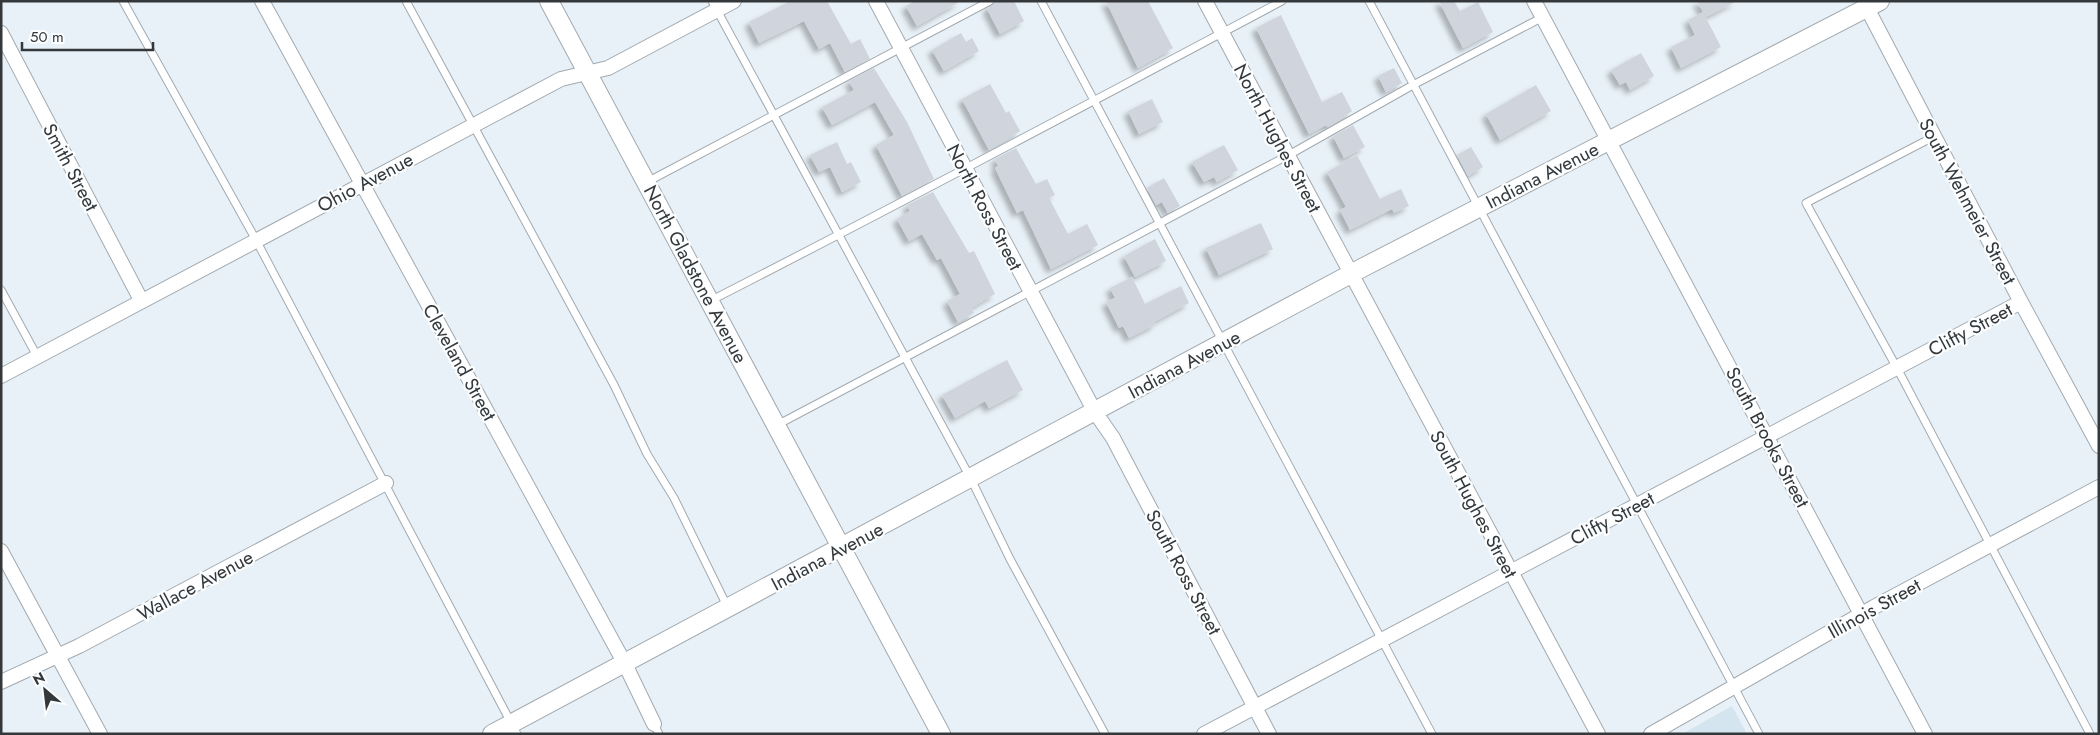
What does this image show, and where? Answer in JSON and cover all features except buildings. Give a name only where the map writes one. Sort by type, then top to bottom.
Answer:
[{"type":"street","name":"Cleveland Street","points":[[262,1],[624,664],[656,729]]},
{"type":"street","name":"North Gladstone Avenue","points":[[549,1],[941,734]]},
{"type":"street","name":"Ohio Avenue","points":[[1,376],[141,300],[561,79],[608,68],[714,6],[734,1]]},
{"type":"street","name":"North Ross Street","points":[[876,1],[1095,412]]},
{"type":"street","name":"North Hughes Street","points":[[1205,1],[1351,274]]},
{"type":"street","name":"South Brooks Street","points":[[1534,1],[1925,734]]},
{"type":"street","name":"South Wehmeier Street","points":[[1874,4],[1934,136],[2099,446]]},
{"type":"street","name":"Indiana Avenue","points":[[492,734],[514,729],[624,664],[1351,274],[1874,4]]},
{"type":"street","name":"Smith Street","points":[[1,33],[141,300]]},
{"type":"street","name":"South Hughes Street","points":[[1351,274],[1598,734]]},
{"type":"street","name":"Clifty Street","points":[[1204,734],[2021,302]]},
{"type":"street","name":"South Ross Street","points":[[1095,412],[1113,438],[1269,734]]},
{"type":"street","name":"Wallace Avenue","points":[[1,682],[58,655],[386,483]]},
{"type":"street","name":"Illinois Street","points":[[1651,734],[1862,614],[2099,487]]},
{"type":"street","points":[[1,551],[100,734]]},
{"type":"lane","points":[[123,1],[256,240],[386,483],[514,729]]},
{"type":"lane","points":[[406,1],[614,385],[647,454],[674,498],[728,608]]},
{"type":"lane","points":[[647,182],[990,1]]},
{"type":"lane","points":[[1041,1],[1432,734]]},
{"type":"lane","points":[[710,302],[966,170],[1094,99],[1282,1]]},
{"type":"lane","points":[[1368,1],[1480,207],[1759,734]]},
{"type":"lane","points":[[714,6],[970,479],[1010,559],[1105,734]]},
{"type":"lane","points":[[776,426],[1031,292],[1158,222],[1287,156],[1413,85],[1543,17]]},
{"type":"lane","points":[[1934,136],[1806,203],[1897,368],[2090,734]]},
{"type":"lane","points":[[1,290],[37,356]]},
{"type":"shaded area","points":[[1732,706],[1747,734],[1682,734]]}]
